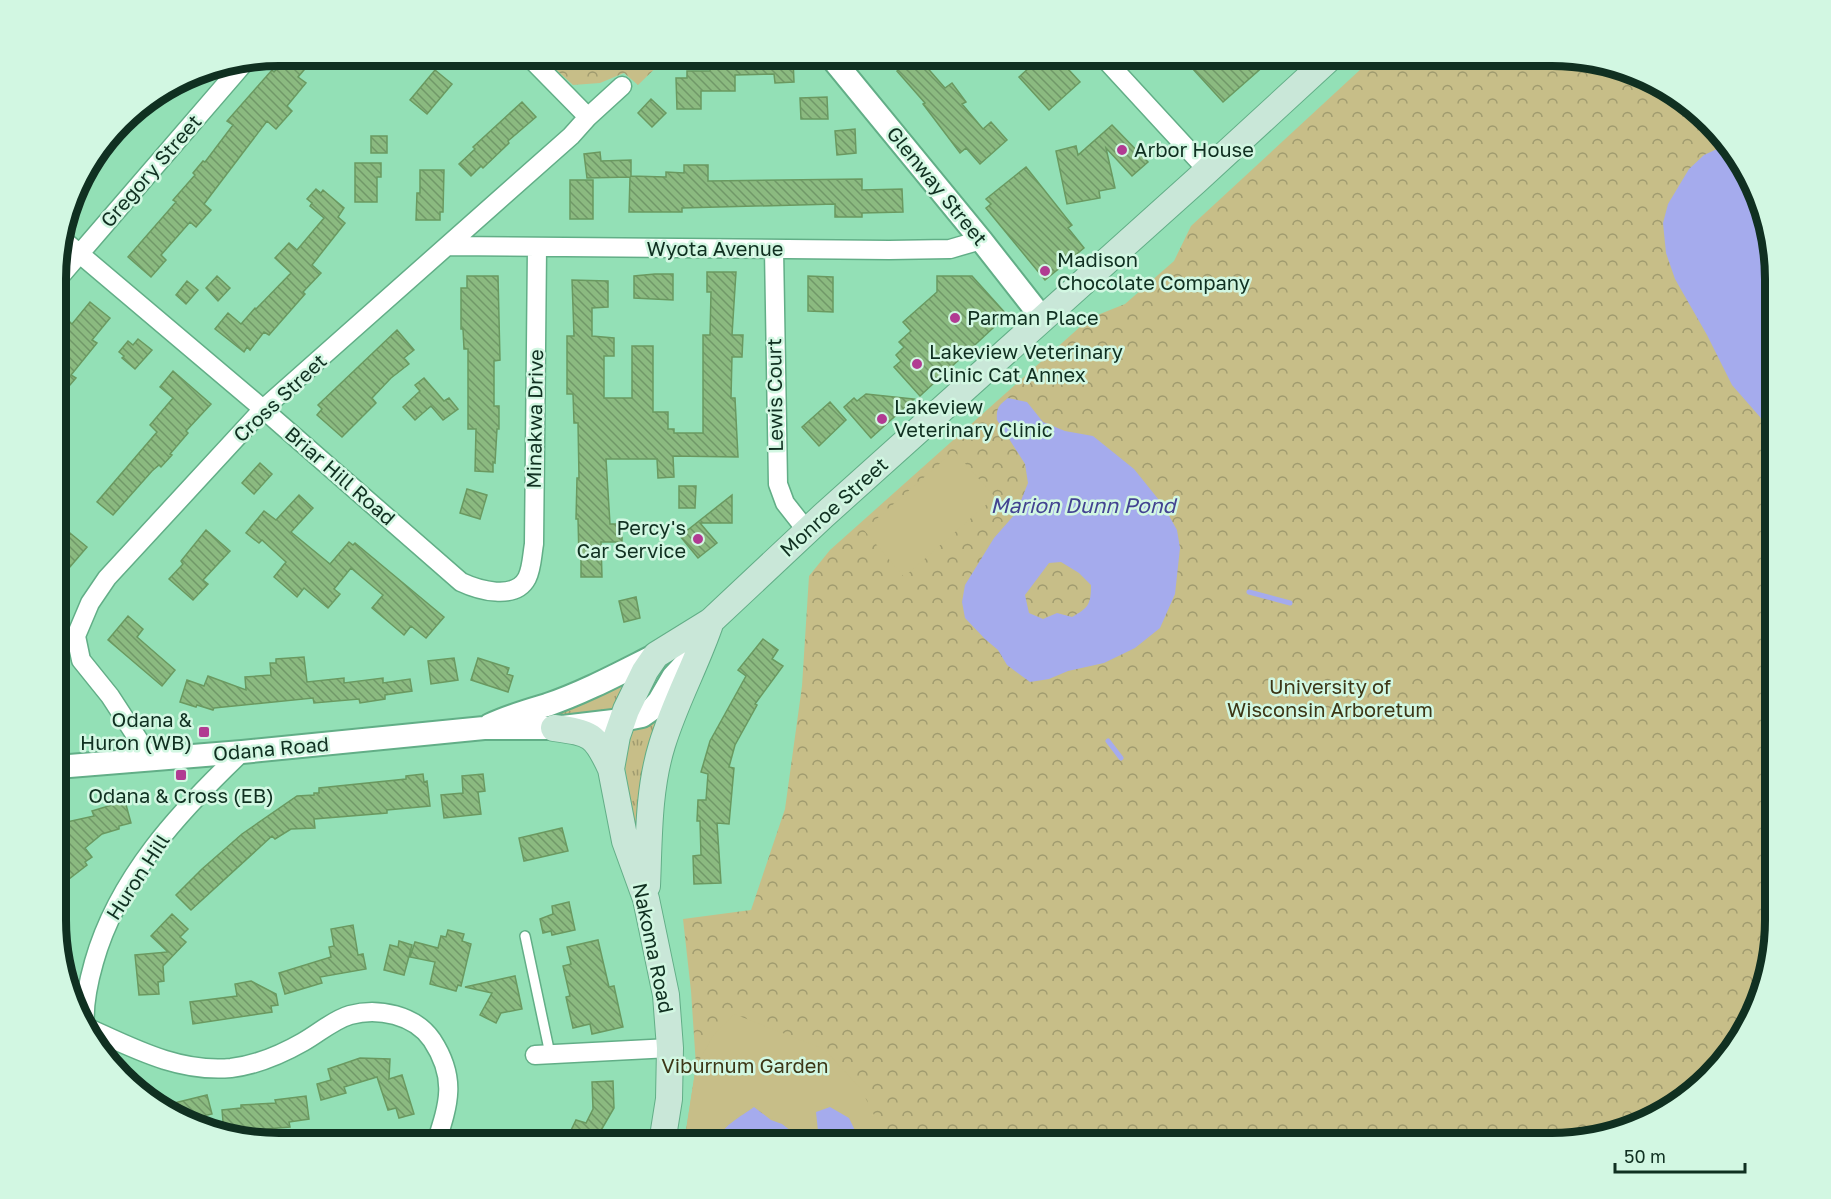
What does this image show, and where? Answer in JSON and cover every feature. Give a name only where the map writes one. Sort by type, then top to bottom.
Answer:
[{"type":"main road","name":"Monroe Street","points":[[646,899],[655,772],[672,715],[707,633],[807,531],[1321,66]]},
{"type":"main road","name":"Monroe Street","points":[[622,720],[633,693],[656,655],[707,633]]},
{"type":"main road","name":"Nakoma Road","points":[[622,720],[611,769],[626,841],[646,899],[666,995],[670,1048],[669,1099],[664,1133]]},
{"type":"main road","points":[[554,728],[590,735],[599,746],[611,769]]},
{"type":"street","points":[[538,66],[588,117]]},
{"type":"street","name":"Glenway Street","points":[[838,66],[1043,319]]},
{"type":"street","points":[[1111,66],[1207,171]]},
{"type":"street","name":"Gregory Street","points":[[66,270],[238,70]]},
{"type":"street","name":"Cross Street","points":[[151,759],[110,696],[81,660],[76,636],[81,620],[107,578],[264,409],[571,136],[622,86]]},
{"type":"street","name":"Wyota Avenue","points":[[448,246],[950,249],[981,240]]},
{"type":"street","name":"Briar Hill Road","points":[[69,245],[264,409],[461,582],[480,590],[502,592],[519,586]]},
{"type":"street","name":"Minakwa Drive","points":[[519,586],[528,575],[534,544],[537,248]]},
{"type":"street","name":"Lewis Court","points":[[774,249],[778,484],[785,503],[807,531]]},
{"type":"street","name":"Monroe Street","points":[[622,720],[642,716],[652,709],[707,633]]},
{"type":"street","name":"Odana Road","points":[[484,728],[512,715],[547,705],[596,686],[656,655]]},
{"type":"street","name":"Odana Road","points":[[66,766],[242,752],[484,728],[554,728],[622,720]]},
{"type":"street","name":"Huron Hill","points":[[86,1009],[89,980],[101,935],[121,895],[148,853],[203,789],[242,752]]},
{"type":"street","points":[[100,1034],[157,1059],[207,1068],[232,1067],[257,1062],[282,1053],[350,1015],[383,1012],[399,1016],[427,1032],[440,1052],[449,1078],[448,1108],[439,1133]]},
{"type":"street","points":[[542,1055],[670,1048]]},
{"type":"lane","points":[[525,936],[542,1055]]},
{"type":"green space","points":[[552,66],[658,66],[638,85],[624,73],[600,83],[573,85]]},
{"type":"green space","name":"University of Wisconsin Arboretum","points":[[1364,66],[1566,66],[1607,73],[1646,88],[1682,110],[1721,149],[1743,185],[1754,211],[1765,265],[1765,934],[1758,975],[1743,1014],[1721,1050],[1682,1089],[1646,1111],[1620,1122],[1566,1133],[686,1133],[696,1066],[683,919],[751,910],[785,809],[802,686],[809,576],[830,550],[1090,318],[1125,304],[1174,261],[1191,226]]},
{"type":"green space","points":[[954,451],[995,497],[904,577],[864,530]]},
{"type":"green space","points":[[636,673],[616,715],[531,721]]},
{"type":"green space","points":[[665,704],[638,853],[624,760],[630,728]]},
{"type":"green space","name":"Viburnum Garden","points":[[734,1014],[824,1049],[861,1089],[883,1133],[818,1131],[816,1133],[793,1133],[754,1107],[721,1133],[686,1133],[696,1066],[713,1036]]},
{"type":"water","points":[[1717,149],[1733,167],[1749,198],[1758,224],[1765,265],[1765,426],[1732,385],[1675,279],[1666,253],[1663,223],[1668,204],[1689,169],[1704,155]]},
{"type":"water","name":"Marion Dunn Pond","points":[[1008,398],[1027,402],[1043,422],[1065,431],[1093,436],[1134,469],[1163,505],[1177,530],[1180,548],[1175,594],[1160,628],[1135,648],[1104,663],[1068,671],[1049,679],[1030,682],[1007,665],[998,650],[965,618],[962,602],[965,585],[994,538],[1016,513],[1028,483],[1025,464],[997,420],[1000,405]],"holes":[[[1061,562],[1079,573],[1091,585],[1088,605],[1082,611],[1072,617],[1057,613],[1043,619],[1029,613],[1025,595],[1049,563]]]},
{"type":"water","points":[[754,1107],[794,1133],[721,1133]]},
{"type":"water","points":[[830,1107],[849,1118],[856,1133],[816,1133],[816,1112]]},
{"type":"building","points":[[279,66],[307,66],[298,77],[306,83],[287,106],[292,111],[276,129],[267,121],[204,204],[211,210],[196,227],[190,222],[161,255],[166,260],[151,277],[128,257],[176,202],[173,200],[233,125],[227,121],[272,70],[274,72]]},
{"type":"building","points":[[710,66],[793,66],[794,82],[775,83],[774,74],[735,75],[735,91],[701,91],[701,109],[677,109],[676,78],[687,78],[687,71],[710,71]]},
{"type":"building","points":[[903,66],[926,66],[945,88],[952,83],[966,102],[962,104],[983,129],[991,122],[1007,140],[980,164],[966,148],[960,153],[923,104],[925,103],[897,71]]},
{"type":"building","points":[[1031,66],[1065,66],[1080,82],[1049,110],[1019,77]]},
{"type":"building","points":[[1190,66],[1264,66],[1223,102]]},
{"type":"building","points":[[435,70],[452,84],[427,114],[410,100]]},
{"type":"building","points":[[827,97],[828,119],[801,119],[800,98]]},
{"type":"building","points":[[651,99],[666,113],[652,127],[638,113]]},
{"type":"building","points":[[522,102],[536,117],[508,141],[509,143],[483,168],[481,166],[471,176],[459,164],[475,149],[473,147]]},
{"type":"building","points":[[1112,125],[1148,162],[1132,176],[1106,148],[1115,188],[1099,191],[1100,198],[1067,204],[1056,151],[1076,146],[1078,155]]},
{"type":"building","points":[[855,129],[856,153],[837,155],[835,131]]},
{"type":"building","points":[[371,136],[387,136],[387,153],[371,153]]},
{"type":"building","points":[[600,152],[601,161],[631,160],[631,176],[666,177],[666,172],[684,173],[684,165],[708,165],[708,181],[862,179],[862,190],[902,189],[903,212],[862,213],[862,217],[835,217],[835,204],[682,208],[682,212],[629,212],[630,177],[587,178],[584,154]]},
{"type":"building","points":[[355,163],[381,163],[381,177],[377,177],[377,202],[355,202]]},
{"type":"building","points":[[1026,167],[1072,225],[1068,228],[1084,248],[1045,280],[986,208],[991,204],[986,199]]},
{"type":"building","points":[[420,170],[444,170],[443,212],[440,212],[440,220],[416,220],[417,193],[420,193]]},
{"type":"building","points":[[570,180],[593,180],[593,219],[570,219]]},
{"type":"building","points":[[316,189],[321,193],[323,190],[344,208],[338,217],[345,223],[312,265],[321,273],[303,292],[305,294],[269,335],[264,332],[250,350],[247,347],[244,352],[215,329],[228,313],[241,324],[291,273],[275,258],[289,243],[297,250],[324,218],[310,206],[312,203],[307,199]]},
{"type":"building","points":[[707,272],[736,272],[732,335],[743,335],[742,357],[732,357],[731,398],[735,398],[738,457],[673,456],[674,477],[658,478],[657,459],[606,459],[610,524],[622,524],[622,542],[601,542],[602,577],[581,577],[578,519],[576,519],[577,478],[579,478],[578,423],[574,423],[573,394],[567,394],[567,336],[574,336],[572,280],[608,281],[608,307],[592,308],[592,336],[614,338],[614,356],[604,356],[604,398],[632,398],[632,346],[653,346],[653,412],[668,412],[668,429],[674,429],[674,433],[703,433],[703,335],[710,335],[711,292],[707,292]]},
{"type":"building","points":[[673,274],[673,300],[634,298],[634,276]]},
{"type":"building","points":[[217,276],[230,288],[218,301],[206,288]]},
{"type":"building","points":[[467,276],[498,276],[500,360],[494,361],[494,406],[499,406],[499,429],[497,429],[493,472],[475,471],[476,429],[468,429],[468,349],[464,349],[463,329],[461,329],[461,288],[467,288]]},
{"type":"building","points":[[808,276],[833,277],[833,312],[808,311]]},
{"type":"building","name":"Parman Place","points":[[937,276],[972,276],[1007,315],[920,396],[894,367],[901,361],[896,355],[904,347],[899,342],[911,331],[903,322],[937,292]]},
{"type":"building","points":[[187,281],[198,290],[186,304],[176,295]]},
{"type":"building","points":[[90,302],[110,318],[92,340],[97,343],[71,375],[76,378],[66,390],[66,327],[70,322],[72,324]]},
{"type":"building","points":[[397,330],[414,350],[404,358],[409,364],[391,378],[372,398],[376,403],[342,437],[317,415],[322,409],[318,405]]},
{"type":"building","points":[[138,339],[152,350],[135,369],[122,358],[124,356],[119,352],[128,341],[133,345]]},
{"type":"building","points":[[173,371],[211,404],[186,431],[188,433],[170,454],[172,455],[161,467],[159,465],[152,471],[113,515],[97,502],[157,432],[150,425],[173,398],[160,387]]},
{"type":"building","points":[[424,378],[444,401],[449,398],[458,409],[443,420],[431,406],[415,420],[403,407],[420,391],[415,385]]},
{"type":"building","points":[[866,394],[914,399],[871,438],[844,407],[854,398],[857,401]]},
{"type":"building","points":[[830,402],[846,420],[819,446],[802,427]]},
{"type":"building","points":[[260,463],[272,474],[254,494],[242,483]]},
{"type":"building","points":[[679,486],[696,486],[695,508],[679,508]]},
{"type":"building","points":[[467,489],[487,495],[480,519],[460,513]]},
{"type":"building","points":[[299,495],[313,508],[291,532],[330,564],[349,542],[353,545],[355,543],[444,617],[426,638],[411,626],[404,635],[372,608],[383,595],[351,568],[334,589],[340,594],[328,608],[304,588],[297,597],[274,577],[286,562],[262,540],[259,543],[246,533],[264,511],[276,520]]},
{"type":"building","points":[[732,495],[732,523],[700,523],[717,543],[698,558],[680,536]]},
{"type":"building","points":[[206,530],[230,551],[203,580],[208,584],[193,600],[169,579],[183,564],[181,561]]},
{"type":"building","points":[[70,533],[87,547],[66,572],[66,536]]},
{"type":"building","points":[[636,597],[640,618],[624,622],[619,601]]},
{"type":"building","points":[[128,616],[143,629],[137,637],[175,670],[162,686],[108,640]]},
{"type":"building","points":[[763,639],[778,650],[772,659],[783,666],[755,704],[757,705],[735,745],[729,767],[734,768],[729,824],[717,823],[721,883],[694,884],[693,856],[701,855],[700,821],[697,821],[698,800],[706,800],[708,774],[701,772],[710,741],[746,676],[738,670]]},
{"type":"building","points":[[304,657],[307,682],[344,678],[344,683],[383,678],[383,683],[410,679],[412,691],[385,695],[385,699],[360,703],[359,699],[314,703],[313,698],[214,708],[213,710],[180,702],[187,680],[204,686],[208,676],[246,690],[245,677],[271,675],[270,663],[276,663],[276,659]]},
{"type":"building","points":[[454,658],[458,680],[431,684],[428,661]]},
{"type":"building","points":[[478,658],[509,668],[507,674],[513,676],[508,692],[471,680]]},
{"type":"building","points":[[423,774],[424,782],[427,781],[430,806],[387,810],[387,813],[314,819],[315,828],[291,829],[275,839],[272,836],[191,910],[176,895],[242,834],[297,796],[314,795],[314,793],[319,793],[319,788],[406,779],[406,776]]},
{"type":"building","points":[[483,774],[485,791],[478,792],[481,814],[444,818],[441,795],[463,793],[462,776]]},
{"type":"building","points":[[125,801],[131,823],[102,834],[85,848],[92,857],[85,862],[87,865],[69,879],[66,876],[66,854],[68,852],[66,822],[94,816],[92,811]]},
{"type":"building","points":[[562,828],[568,851],[524,861],[519,838]]},
{"type":"building","points":[[569,902],[575,930],[552,935],[551,931],[543,933],[540,919],[553,914],[552,906]]},
{"type":"building","points":[[172,914],[188,929],[180,937],[186,942],[163,966],[164,981],[158,982],[159,994],[139,995],[135,955],[168,952],[151,936]]},
{"type":"building","points":[[353,925],[358,955],[363,954],[366,969],[320,977],[322,983],[285,994],[279,973],[331,957],[329,947],[334,946],[331,929]]},
{"type":"building","points":[[448,930],[464,934],[462,941],[471,944],[461,986],[458,985],[456,991],[430,984],[435,962],[410,957],[415,942],[438,948],[441,936],[446,937]]},
{"type":"building","points":[[598,940],[609,987],[614,986],[623,1027],[592,1034],[590,1024],[573,1028],[566,997],[570,996],[563,966],[571,964],[567,947]]},
{"type":"building","points":[[399,941],[412,945],[404,975],[384,970],[390,945],[398,947]]},
{"type":"building","points":[[515,976],[522,1009],[501,1013],[496,1023],[480,1015],[492,993],[465,987]]},
{"type":"building","points":[[251,981],[276,994],[278,1005],[271,1006],[272,1012],[193,1024],[190,1002],[237,996],[235,984]]},
{"type":"building","points":[[360,1058],[390,1059],[389,1079],[402,1075],[414,1114],[399,1118],[396,1108],[388,1110],[377,1077],[344,1087],[346,1093],[321,1100],[317,1084],[331,1080],[328,1069]]},
{"type":"building","points":[[613,1081],[614,1108],[600,1132],[602,1133],[570,1133],[576,1120],[586,1123],[593,1109],[592,1082]]},
{"type":"building","points":[[207,1095],[212,1114],[198,1117],[172,1104]]},
{"type":"building","points":[[306,1096],[309,1119],[289,1122],[290,1127],[249,1131],[223,1126],[222,1110],[241,1108],[241,1105],[276,1103],[275,1100]]},
{"type":"waterway","points":[[1249,592],[1290,603]]},
{"type":"waterway","points":[[1108,741],[1121,758]]},
{"type":"place","name":"Arbor House","points":[[1122,150]]},
{"type":"place","name":"Madison Chocolate Company","points":[[1045,271]]},
{"type":"place","name":"Parman Place","points":[[955,318]]},
{"type":"place","name":"Lakeview Veterinary Clinic Cat Annex","points":[[917,364]]},
{"type":"place","name":"Lakeview Veterinary Clinic","points":[[882,419]]},
{"type":"place","name":"Percy's Car Service","points":[[698,539]]},
{"type":"place","name":"Odana & Huron (WB)","points":[[204,732]]},
{"type":"place","name":"Odana & Cross (EB)","points":[[181,775]]}]
